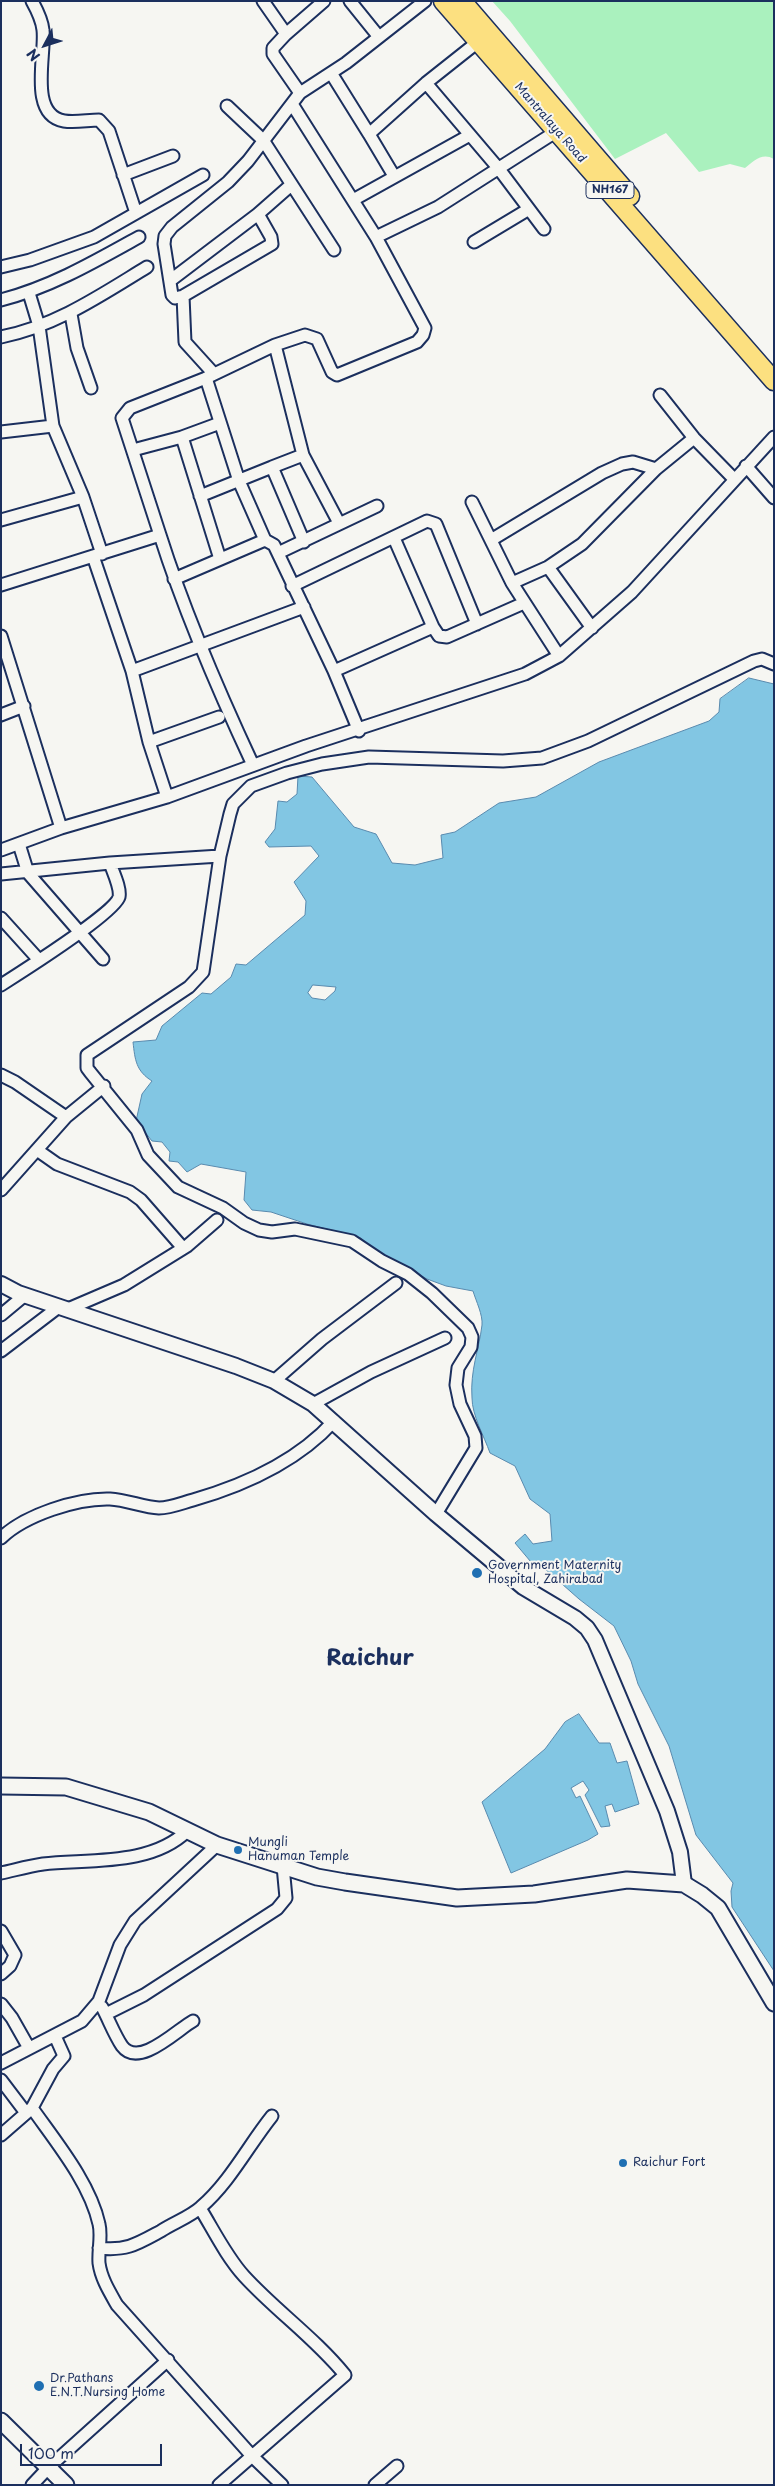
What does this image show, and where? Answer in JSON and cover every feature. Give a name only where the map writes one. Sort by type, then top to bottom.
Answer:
[{"type":"highway","name":"Mantralaya Road","points":[[443,1],[774,381]]},
{"type":"highway","name":"NH167","points":[[462,1],[774,364]]},
{"type":"main road","points":[[1,1786],[66,1787],[149,1812],[217,1845],[326,1879],[457,1898],[534,1894],[628,1880],[684,1884],[718,1908],[774,2003]]},
{"type":"main road","points":[[1,2421],[66,2485]]},
{"type":"street","points":[[32,1],[43,28],[41,84],[42,96],[48,111],[63,121],[99,120],[104,123],[136,213]]},
{"type":"street","points":[[263,1],[286,34]]},
{"type":"street","points":[[300,93],[273,54],[273,48],[324,1]]},
{"type":"street","points":[[350,1],[378,37]]},
{"type":"street","points":[[258,214],[271,236],[272,244],[183,296],[175,298],[172,295],[165,236],[172,227],[228,182],[300,93],[331,73],[425,1]]},
{"type":"street","points":[[369,134],[478,40]]},
{"type":"street","points":[[331,73],[394,176]]},
{"type":"street","points":[[426,83],[499,168],[544,229]]},
{"type":"street","points":[[253,765],[201,647],[174,579],[122,418],[124,413],[210,376],[275,345],[305,335],[317,339],[332,372],[337,375],[417,342],[423,335],[425,328],[376,237],[292,104]]},
{"type":"street","points":[[227,106],[263,140],[334,250]]},
{"type":"street","points":[[376,237],[438,207],[557,131]]},
{"type":"street","points":[[353,200],[470,135]]},
{"type":"street","points":[[123,175],[173,156]]},
{"type":"street","points":[[1,267],[30,260],[94,237],[203,176]]},
{"type":"street","points":[[171,280],[258,214],[292,185]]},
{"type":"street","points":[[474,242],[529,209]]},
{"type":"street","points":[[1,300],[29,293],[74,273],[139,237]]},
{"type":"street","points":[[1,338],[71,314],[148,267]]},
{"type":"street","points":[[29,293],[39,326],[53,426],[83,497],[150,742],[167,797]]},
{"type":"street","points":[[183,296],[184,342],[210,376],[220,423],[239,481],[265,540],[274,545],[292,586],[304,607],[359,731]]},
{"type":"street","points":[[71,314],[77,348],[91,388]]},
{"type":"street","points":[[275,345],[303,455],[339,522]]},
{"type":"street","points":[[660,395],[694,438],[734,479]]},
{"type":"street","points":[[133,450],[182,437],[220,423]]},
{"type":"street","points":[[1,432],[53,426]]},
{"type":"street","points":[[182,437],[220,559]]},
{"type":"street","points":[[1,850],[61,828],[167,797],[253,765],[525,674],[559,656],[632,592],[774,437]]},
{"type":"street","points":[[512,583],[548,567],[582,544],[656,469],[694,438]]},
{"type":"street","points":[[200,496],[303,455]]},
{"type":"street","points":[[491,540],[602,473],[622,464],[633,462],[656,469]]},
{"type":"street","points":[[746,466],[774,498]]},
{"type":"street","points":[[272,467],[304,542]]},
{"type":"street","points":[[1,520],[83,497]]},
{"type":"street","points":[[472,502],[512,583],[559,656]]},
{"type":"street","points":[[278,553],[304,542],[339,522],[377,506]]},
{"type":"street","points":[[292,586],[427,521],[436,524],[477,624]]},
{"type":"street","points":[[1,585],[160,535]]},
{"type":"street","points":[[394,538],[433,627],[439,636],[447,637],[524,602]]},
{"type":"street","points":[[174,579],[265,540]]},
{"type":"street","points":[[548,567],[592,628]]},
{"type":"street","points":[[132,672],[304,607]]},
{"type":"street","points":[[334,671],[433,627]]},
{"type":"street","points":[[1,636],[61,828]]},
{"type":"street","points":[[436,1514],[476,1448],[475,1436],[460,1404],[456,1385],[458,1368],[471,1347],[472,1338],[468,1328],[432,1293],[408,1274],[382,1261],[352,1241],[295,1229],[272,1232],[259,1230],[244,1223],[223,1208],[178,1186],[148,1155],[137,1130],[88,1068],[86,1059],[88,1052],[189,987],[203,972],[220,856],[232,809],[241,794],[251,786],[287,773],[322,764],[369,757],[503,761],[542,758],[588,741],[754,661],[762,658],[774,664]]},
{"type":"street","points":[[1,714],[24,706]]},
{"type":"street","points":[[150,742],[220,717]]},
{"type":"street","points":[[19,844],[28,873],[103,960]]},
{"type":"street","points":[[1,874],[28,873],[110,863],[220,856]]},
{"type":"street","points":[[1,986],[79,932],[115,904],[119,899],[119,894],[110,863]]},
{"type":"street","points":[[1,918],[39,960]]},
{"type":"street","points":[[1,1075],[15,1082],[66,1117]]},
{"type":"street","points":[[1,1190],[66,1117],[104,1086]]},
{"type":"street","points":[[37,1150],[57,1164],[130,1192],[140,1200],[183,1248]]},
{"type":"street","points":[[1,1351],[64,1307],[124,1285],[183,1248],[217,1220]]},
{"type":"street","points":[[1,1284],[26,1295],[274,1381],[313,1404],[334,1421],[436,1514],[523,1587],[575,1618],[587,1628],[596,1640],[667,1811],[680,1852],[684,1884]]},
{"type":"street","points":[[274,1381],[322,1339],[396,1284]]},
{"type":"street","points":[[1,1315],[26,1295]]},
{"type":"street","points":[[313,1404],[371,1372],[445,1338]]},
{"type":"street","points":[[1,1538],[19,1524],[37,1515],[81,1502],[113,1500],[160,1508],[224,1491],[294,1457],[317,1440],[334,1421]]},
{"type":"street","points":[[1,1873],[42,1864],[87,1862],[142,1854],[180,1838],[187,1831]]},
{"type":"street","points":[[1,2063],[82,2021],[99,2001],[120,1945],[135,1921],[217,1845]]},
{"type":"street","points":[[106,2014],[144,1995],[277,1909],[286,1898],[283,1866]]},
{"type":"street","points":[[1,1930],[15,1955],[10,1966],[1,1974]]},
{"type":"street","points":[[99,2001],[123,2047],[134,2054],[141,2053],[162,2043],[180,2027],[193,2020]]},
{"type":"street","points":[[1,2004],[29,2048]]},
{"type":"street","points":[[1,2135],[29,2110],[53,2069],[64,2056],[55,2036]]},
{"type":"street","points":[[1,2080],[29,2110],[67,2158],[92,2204],[99,2226],[99,2263],[104,2283],[117,2305],[252,2456],[282,2485]]},
{"type":"street","points":[[100,2248],[117,2250],[135,2246],[200,2208],[239,2164],[272,2116]]},
{"type":"street","points":[[200,2208],[230,2259],[244,2276],[324,2350],[345,2375],[219,2485]]},
{"type":"street","points":[[32,2485],[48,2468],[168,2360]]},
{"type":"street","points":[[375,2485],[396,2466]]},
{"type":"green space","points":[[492,1],[774,1],[774,159],[766,156],[755,160],[745,168],[730,164],[699,172],[666,133],[615,159],[510,21]]},
{"type":"water","points":[[749,678],[774,684],[774,1971],[732,1907],[731,1891],[733,1883],[696,1835],[669,1746],[638,1684],[631,1661],[614,1626],[545,1569],[536,1568],[515,1543],[525,1534],[533,1544],[552,1541],[550,1514],[530,1499],[515,1466],[490,1453],[476,1418],[473,1405],[472,1378],[482,1321],[473,1291],[446,1286],[427,1279],[378,1254],[361,1238],[307,1224],[271,1212],[252,1210],[244,1200],[246,1172],[201,1164],[187,1172],[178,1162],[169,1161],[170,1152],[162,1142],[152,1141],[136,1121],[142,1094],[152,1081],[139,1069],[133,1042],[156,1040],[162,1026],[202,993],[211,994],[231,977],[236,964],[246,965],[305,915],[306,901],[294,882],[319,856],[311,846],[269,847],[265,842],[275,829],[278,801],[287,802],[297,794],[298,776],[312,777],[354,827],[376,834],[392,863],[415,865],[443,858],[441,835],[455,832],[499,803],[536,797],[599,762],[709,721],[719,712],[720,699]],"holes":[[[313,985],[336,987],[335,991],[325,1000],[312,998],[308,993]]]},
{"type":"water","points":[[579,1714],[599,1743],[610,1743],[617,1763],[627,1761],[639,1804],[615,1812],[612,1804],[605,1806],[610,1826],[601,1827],[585,1795],[589,1790],[583,1781],[571,1788],[576,1798],[580,1796],[598,1834],[511,1873],[482,1802],[545,1749],[565,1722]]},
{"type":"place","name":"Government Maternity Hospital, Zahirabad","points":[[477,1573]]},
{"type":"place","name":"Mungli Hanuman Temple","points":[[238,1850]]},
{"type":"place","name":"Raichur Fort","points":[[623,2163]]},
{"type":"place","name":"Dr.Pathans E.N.T.Nursing Home","points":[[39,2386]]},
{"type":"district","name":"Raichur","points":[[370,1659]]}]
